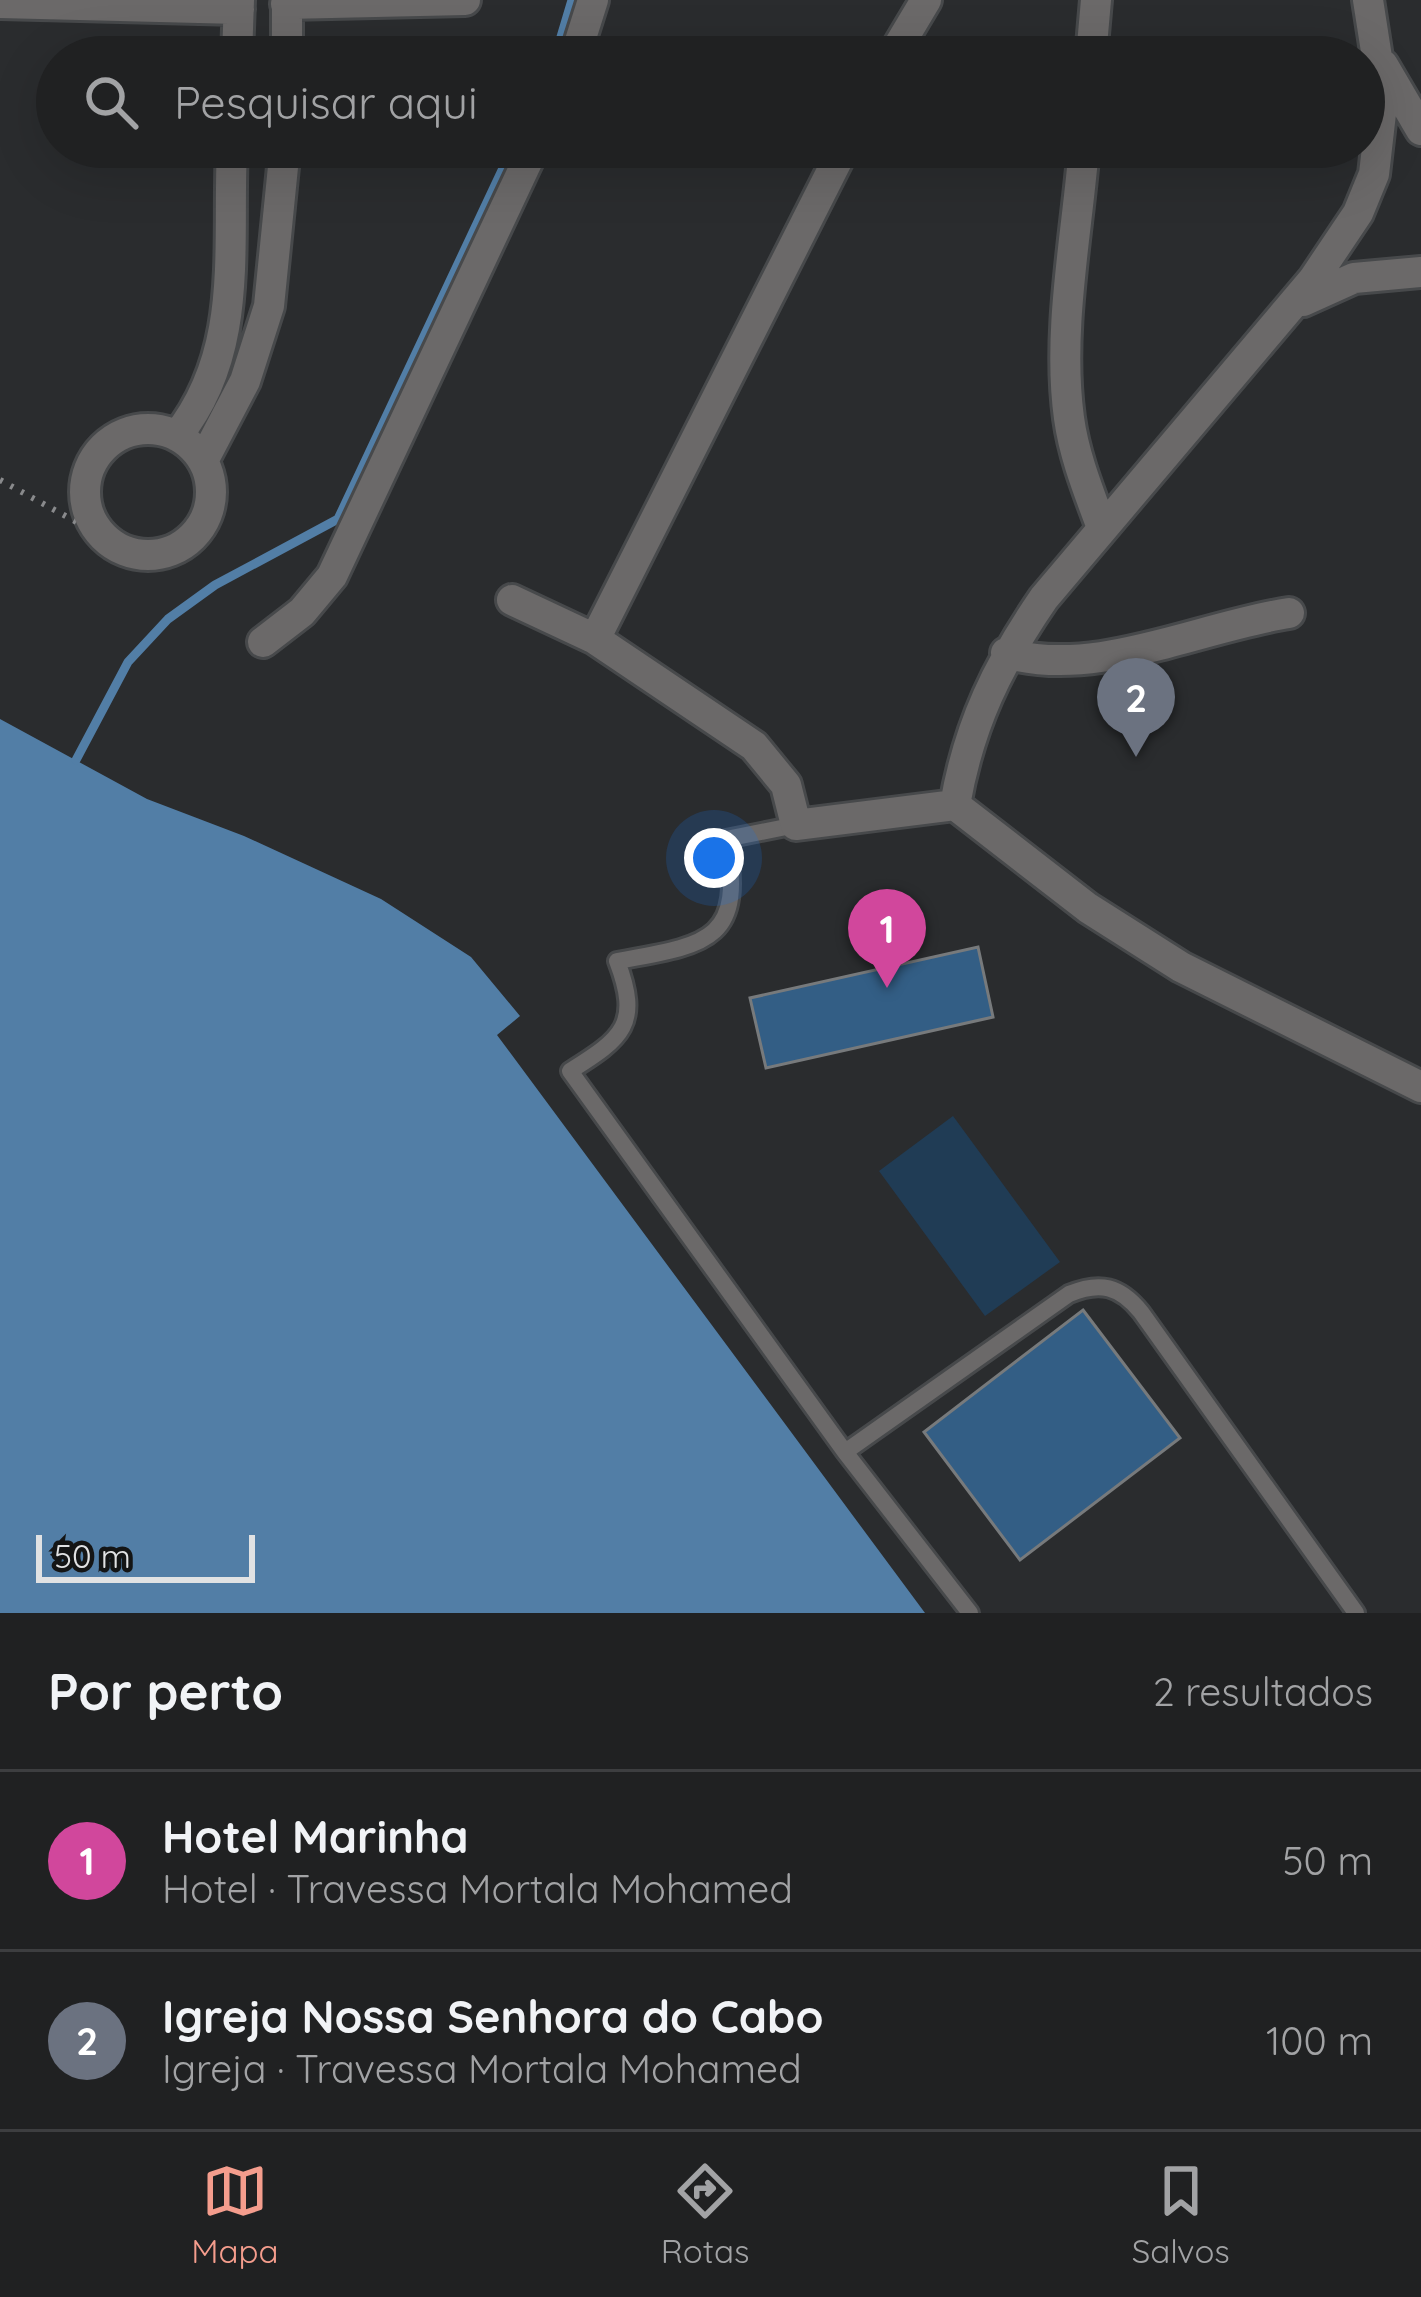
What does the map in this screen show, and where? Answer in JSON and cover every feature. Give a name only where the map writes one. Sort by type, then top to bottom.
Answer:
[{"type":"street","points":[[287,36],[286,2],[465,0]]},
{"type":"street","points":[[582,36],[593,0]]},
{"type":"street","points":[[905,36],[926,0]]},
{"type":"street","points":[[1093,36],[1096,0]]},
{"type":"street","points":[[1368,0],[1374,36]]},
{"type":"street","points":[[0,3],[239,4],[238,36]]},
{"type":"street","points":[[1385,69],[1421,130]]},
{"type":"street","points":[[177,436],[206,393],[224,338],[231,292],[232,168]]},
{"type":"street","points":[[203,461],[245,382],[269,306],[283,168]]},
{"type":"street","points":[[263,642],[302,612],[332,576],[524,168]]},
{"type":"street","points":[[595,639],[833,168]]},
{"type":"street","points":[[1082,168],[1067,363],[1068,413],[1075,452],[1101,525]]},
{"type":"street","points":[[955,805],[966,740],[1006,653],[1101,525],[1333,255],[1375,168]]},
{"type":"street","points":[[1281,312],[1354,278],[1421,272]]},
{"type":"street","points":[[149,429],[177,436],[203,461],[211,499],[205,518],[178,548],[138,555],[102,536],[86,498],[95,458],[129,432],[149,429]]},
{"type":"street","points":[[512,600],[595,639],[754,746],[786,785],[796,825],[955,805],[1088,908],[1181,968],[1421,1087]]},
{"type":"street","points":[[1006,653],[1042,663],[1078,661],[1289,613]]},
{"type":"lane","points":[[796,825],[726,839],[734,882],[722,928],[698,945],[617,961],[630,995],[629,1020],[607,1048],[570,1071],[845,1452],[970,1613]]},
{"type":"lane","points":[[845,1452],[1069,1294],[1089,1285],[1108,1287],[1128,1296],[1141,1312],[1355,1613]]},
{"type":"path","points":[[0,480],[102,536]]},
{"type":"shaded area","points":[[0,719],[147,799],[244,836],[381,899],[471,957],[520,1016],[497,1035],[925,1613],[0,1613]]},
{"type":"shaded area","points":[[953,1116],[1060,1262],[985,1316],[879,1171]]},
{"type":"building","points":[[978,947],[993,1017],[766,1068],[750,998]]},
{"type":"building","points":[[1083,1310],[1180,1438],[1020,1560],[924,1432]]},
{"type":"waterway","points":[[561,36],[572,0]]},
{"type":"waterway","points":[[76,760],[128,662],[168,619],[215,585],[338,519],[503,168]]},
{"type":"place","name":"Igreja Nossa Senhora do Cabo","points":[[1136,757]]},
{"type":"place","name":"Hotel Marinha","points":[[887,988]]}]
